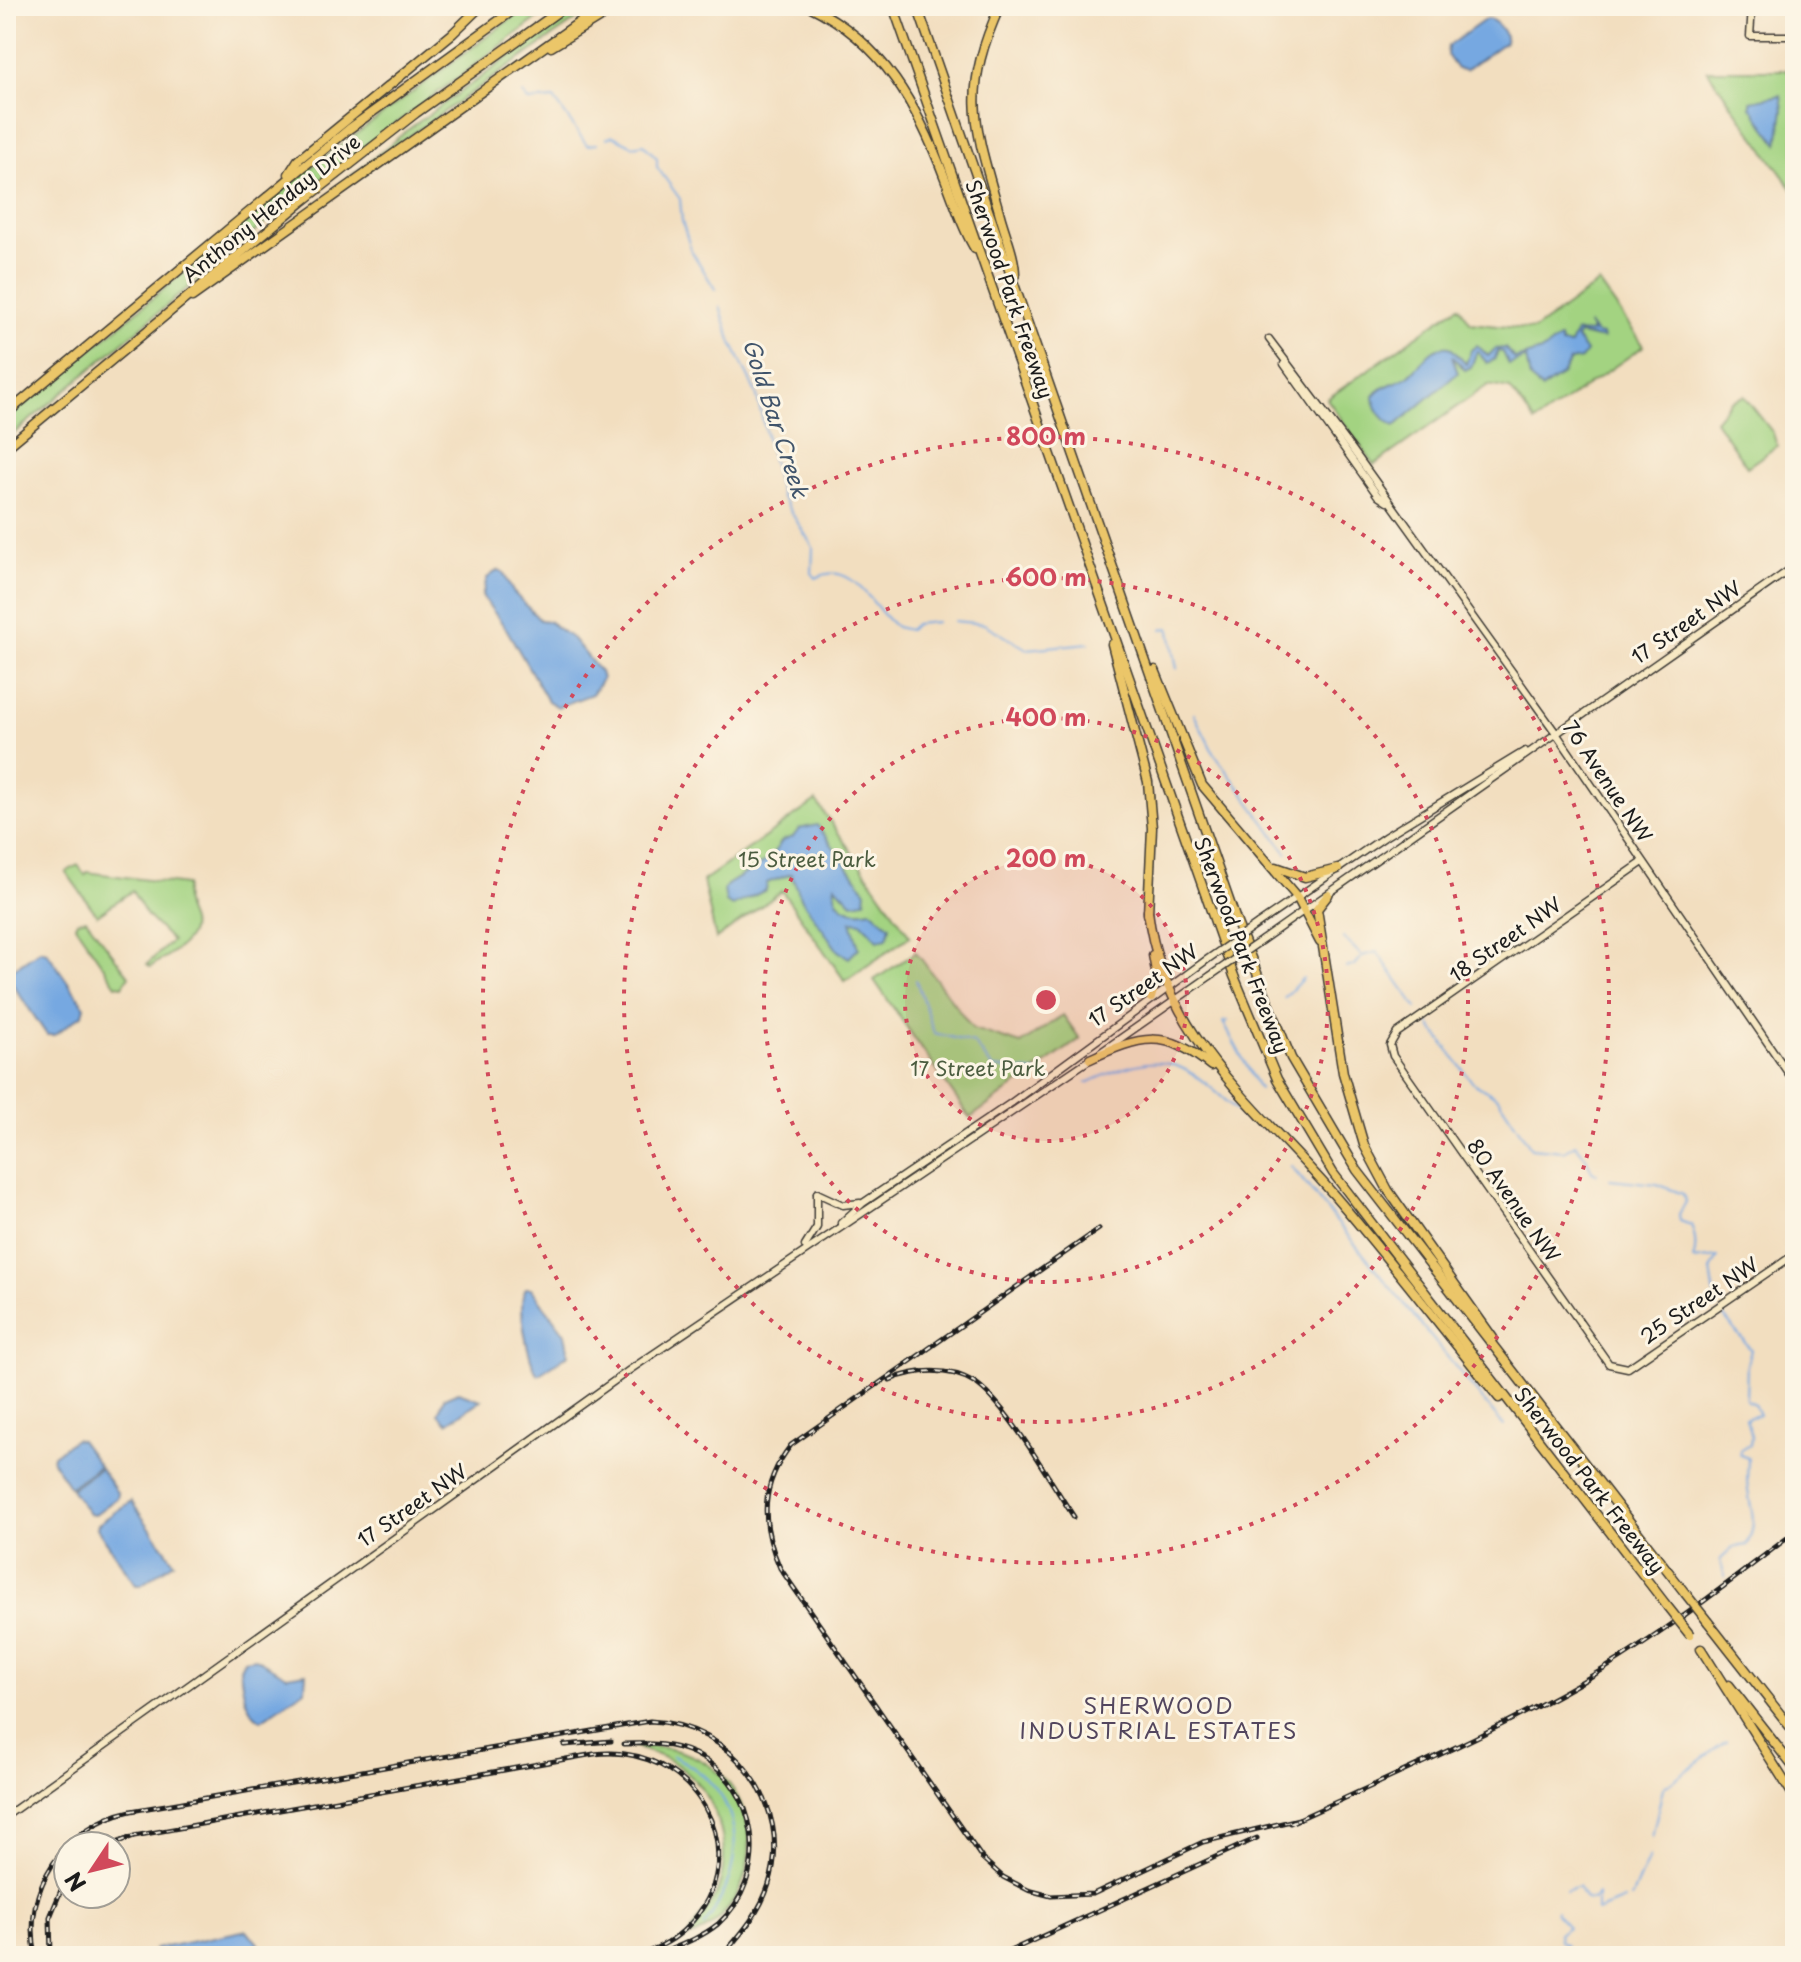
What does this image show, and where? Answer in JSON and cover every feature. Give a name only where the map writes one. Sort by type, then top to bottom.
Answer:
[{"type":"highway","points":[[284,182],[298,160],[452,34],[481,6]]},
{"type":"highway","name":"Anthony Henday Drive","points":[[6,414],[349,129],[519,6]]},
{"type":"highway","name":"Anthony Henday Drive","points":[[6,448],[171,310],[416,113],[566,6]]},
{"type":"highway","points":[[171,310],[203,291],[602,6]]},
{"type":"highway","points":[[532,56],[618,6]]},
{"type":"highway","points":[[809,6],[857,37],[895,75],[924,123],[968,238],[983,263]]},
{"type":"highway","name":"Sherwood Park Freeway","points":[[893,6],[1242,998],[1290,1103],[1333,1173],[1795,1769]]},
{"type":"highway","name":"Sherwood Park Freeway","points":[[917,6],[1252,964],[1305,1087],[1357,1170],[1795,1730]]},
{"type":"highway","points":[[999,6],[976,71],[975,110],[982,152],[1015,267],[1014,283]]},
{"type":"highway","points":[[1107,616],[1115,659],[1148,782],[1152,828],[1148,911],[1157,977],[1151,998]]},
{"type":"highway","points":[[1130,616],[1202,785],[1297,897],[1326,958]]},
{"type":"highway","points":[[1255,848],[1280,870],[1297,877],[1338,869]]},
{"type":"highway","points":[[1328,895],[1317,909],[1343,1073],[1364,1145],[1388,1190],[1501,1349],[1513,1372]]},
{"type":"highway","points":[[1148,911],[1155,946],[1169,986],[1196,1038],[1223,1077],[1337,1198],[1532,1439],[1560,1468]]},
{"type":"highway","points":[[1090,1059],[1133,1041],[1161,1039],[1182,1045],[1223,1077]]},
{"type":"highway","points":[[1701,1649],[1795,1798]]},
{"type":"main road","points":[[1752,6],[1750,36],[1795,36]]},
{"type":"main road","name":"76 Avenue NW","points":[[1387,502],[1378,496],[1306,400],[1269,339],[1556,733],[1795,1083]]},
{"type":"main road","name":"17 Street NW","points":[[6,1816],[241,1645],[803,1251],[1304,912],[1795,566]]},
{"type":"main road","name":"17 Street NW","points":[[840,1226],[846,1216],[863,1203],[1022,1095],[1151,998],[1297,897],[1556,733]]},
{"type":"main road","name":"18 Street NW","points":[[1390,1045],[1397,1033],[1643,862]]},
{"type":"main road","name":"80 Avenue NW","points":[[1390,1045],[1393,1056],[1609,1364],[1619,1368]]},
{"type":"main road","points":[[803,1251],[817,1227],[817,1193],[843,1205],[863,1203]]},
{"type":"main road","name":"25 Street NW","points":[[1619,1368],[1628,1368],[1639,1361],[1795,1254]]},
{"type":"green space","points":[[528,6],[554,6],[288,204],[6,440],[6,420],[301,175]]},
{"type":"green space","points":[[580,6],[596,6],[349,178],[410,128]]},
{"type":"green space","points":[[1707,70],[1795,70],[1795,193]]},
{"type":"green space","points":[[1599,283],[1644,346],[1535,422],[1510,389],[1488,385],[1374,465],[1327,399],[1459,306],[1471,323],[1534,330]]},
{"type":"green space","points":[[1744,396],[1773,433],[1777,446],[1747,467],[1715,420],[1731,401]]},
{"type":"green space","name":"15 Street Park","points":[[816,801],[910,936],[845,981],[782,891],[716,939],[703,881]]},
{"type":"green space","points":[[78,865],[85,875],[87,872],[186,885],[184,901],[191,925],[186,940],[150,967],[147,964],[172,941],[147,916],[132,891],[97,915],[66,872]]},
{"type":"green space","points":[[86,919],[129,976],[123,986],[116,985],[75,925],[77,921]]},
{"type":"green space","name":"17 Street Park","points":[[916,952],[973,1029],[1021,1044],[1063,1015],[1080,1039],[970,1118],[874,980]]},
{"type":"green space","points":[[631,1746],[669,1749],[704,1762],[726,1780],[740,1802],[748,1828],[749,1854],[743,1881],[731,1904],[713,1924],[688,1938],[714,1898],[722,1874],[724,1855],[717,1819],[710,1802],[687,1773],[667,1759]]},
{"type":"water","points":[[1486,19],[1500,27],[1505,42],[1466,70],[1457,69],[1447,55],[1448,46]]},
{"type":"water","points":[[1781,95],[1783,110],[1778,144],[1751,107],[1751,101]]},
{"type":"water","points":[[1588,323],[1603,339],[1579,334],[1576,338],[1586,352],[1581,359],[1570,361],[1562,375],[1542,389],[1530,379],[1526,358],[1509,365],[1503,352],[1498,351],[1494,360],[1487,363],[1477,351],[1471,367],[1465,370],[1452,356],[1458,373],[1395,426],[1378,410],[1374,396],[1408,376],[1436,349],[1450,347],[1466,364],[1471,350],[1477,345],[1488,356],[1495,349],[1505,348],[1515,359],[1544,350],[1560,338],[1561,344],[1570,345],[1576,332],[1592,333]]},
{"type":"water","points":[[498,570],[503,572],[513,592],[540,620],[548,621],[574,640],[600,672],[602,679],[592,694],[558,707],[548,701],[507,630],[482,596],[487,578]]},
{"type":"water","points":[[817,825],[866,891],[865,901],[852,903],[835,885],[840,904],[851,910],[871,910],[890,926],[887,938],[878,940],[861,922],[851,921],[859,948],[849,958],[838,951],[802,900],[791,874],[767,883],[766,890],[732,906],[726,902],[724,890],[727,885],[769,859],[782,841],[793,837],[799,829]]},
{"type":"water","points":[[40,950],[47,952],[85,1007],[83,1014],[54,1035],[47,1035],[9,979],[9,972]]},
{"type":"water","points":[[526,1288],[531,1288],[565,1334],[569,1354],[538,1375],[524,1332],[522,1305]]},
{"type":"water","points":[[458,1392],[481,1400],[447,1423],[438,1414],[444,1398]]},
{"type":"water","points":[[75,1439],[80,1440],[99,1466],[70,1487],[52,1461],[53,1455]]},
{"type":"water","points":[[100,1468],[118,1494],[94,1515],[89,1514],[71,1489]]},
{"type":"water","points":[[131,1501],[174,1562],[141,1585],[136,1585],[97,1528],[98,1524]]},
{"type":"water","points":[[255,1658],[287,1676],[306,1673],[305,1690],[261,1720],[247,1704],[240,1668],[244,1660]]},
{"type":"water","points":[[247,1930],[268,1956],[152,1956],[155,1949]]},
{"type":"waterway","name":"Gold Bar Creek","points":[[523,94],[528,101],[554,99],[587,145],[597,144]]},
{"type":"waterway","name":"Gold Bar Creek","points":[[607,138],[613,136],[633,146],[643,144],[657,158],[657,167],[680,199],[682,221],[691,250],[715,289]]},
{"type":"waterway","name":"Gold Bar Creek","points":[[720,307],[732,343],[756,393],[781,496],[813,547],[812,573],[816,578],[829,574],[852,580],[896,627],[909,630],[915,624],[937,622]]},
{"type":"waterway","name":"Gold Bar Creek","points":[[954,621],[984,624],[1027,649],[1089,643]]},
{"type":"waterway","name":"Gold Bar Creek","points":[[1162,629],[1169,628],[1177,669]]},
{"type":"waterway","name":"Gold Bar Creek","points":[[1194,714],[1213,752],[1287,853]]},
{"type":"waterway","name":"Gold Bar Creek","points":[[1343,937],[1362,956],[1377,952],[1417,1008]]},
{"type":"waterway","points":[[1346,968],[1355,965],[1361,958]]},
{"type":"waterway","points":[[1284,998],[1303,978]]},
{"type":"waterway","points":[[916,980],[934,1033],[974,1043],[993,1068],[1037,1072]]},
{"type":"waterway","points":[[1227,1021],[1223,1022],[1259,1089]]},
{"type":"waterway","name":"Gold Bar Creek","points":[[1429,1024],[1473,1083],[1498,1098],[1531,1148],[1564,1151],[1575,1144],[1586,1157],[1592,1172],[1597,1174]]},
{"type":"waterway","points":[[1087,1083],[1138,1064],[1157,1062],[1174,1065],[1190,1072],[1246,1119]]},
{"type":"waterway","points":[[1291,1166],[1504,1426]]},
{"type":"waterway","name":"Gold Bar Creek","points":[[1610,1179],[1657,1184],[1683,1194],[1686,1202],[1679,1214],[1680,1221],[1693,1229],[1693,1260],[1718,1257],[1711,1270],[1715,1298]]},
{"type":"waterway","name":"Gold Bar Creek","points":[[1721,1313],[1751,1350],[1747,1364],[1746,1400],[1754,1404],[1759,1415],[1746,1418],[1750,1445],[1740,1451],[1740,1455],[1748,1458],[1752,1529],[1747,1545],[1734,1547],[1720,1560],[1725,1577]]},
{"type":"waterway","name":"Gold Bar Creek","points":[[1652,1837],[1663,1788],[1726,1741]]},
{"type":"waterway","points":[[673,1756],[698,1771],[716,1790],[728,1810],[734,1832],[734,1855],[729,1879],[719,1903],[704,1926]]},
{"type":"waterway","points":[[1631,1898],[1649,1857]]},
{"type":"waterway","name":"Gold Bar Creek","points":[[1566,1891],[1578,1886],[1585,1899],[1593,1900],[1597,1894],[1597,1911],[1624,1900]]},
{"type":"waterway","name":"Gold Bar Creek","points":[[1557,1911],[1556,1914],[1568,1927],[1559,1934],[1560,1941],[1566,1945],[1558,1954],[1560,1956]]},
{"type":"railway","points":[[1099,1229],[791,1445],[773,1475],[766,1505],[773,1551],[780,1568],[982,1858],[1003,1877],[1028,1890],[1051,1896],[1093,1894],[1203,1842],[1299,1819]]},
{"type":"railway","points":[[890,1380],[932,1371],[954,1374],[974,1382],[987,1392],[1014,1425],[1074,1517]]},
{"type":"railway","points":[[1290,1823],[1487,1732],[1564,1692],[1676,1621],[1795,1532]]},
{"type":"railway","points":[[36,1956],[33,1931],[35,1907],[42,1884],[68,1845],[86,1830],[107,1819],[131,1811],[650,1721],[680,1726],[707,1736],[730,1753],[750,1774],[764,1798],[772,1825],[774,1854],[769,1884],[749,1923],[722,1956]]},
{"type":"railway","points":[[564,1745],[611,1741]]},
{"type":"railway","points":[[623,1744],[678,1748],[695,1754],[717,1769],[734,1787],[745,1809],[751,1833],[752,1858],[746,1882],[735,1904],[718,1924],[669,1950]]},
{"type":"railway","points":[[132,1837],[594,1754],[629,1755],[661,1765],[686,1784],[705,1808],[716,1836],[717,1867],[708,1898],[682,1932],[639,1956]]},
{"type":"railway","points":[[999,1956],[1257,1838]]},
{"type":"railway","points":[[51,1956],[50,1917],[53,1910]]},
{"type":"district","name":"SHERWOOD INDUSTRIAL ESTATES","points":[[1159,1716]]}]
